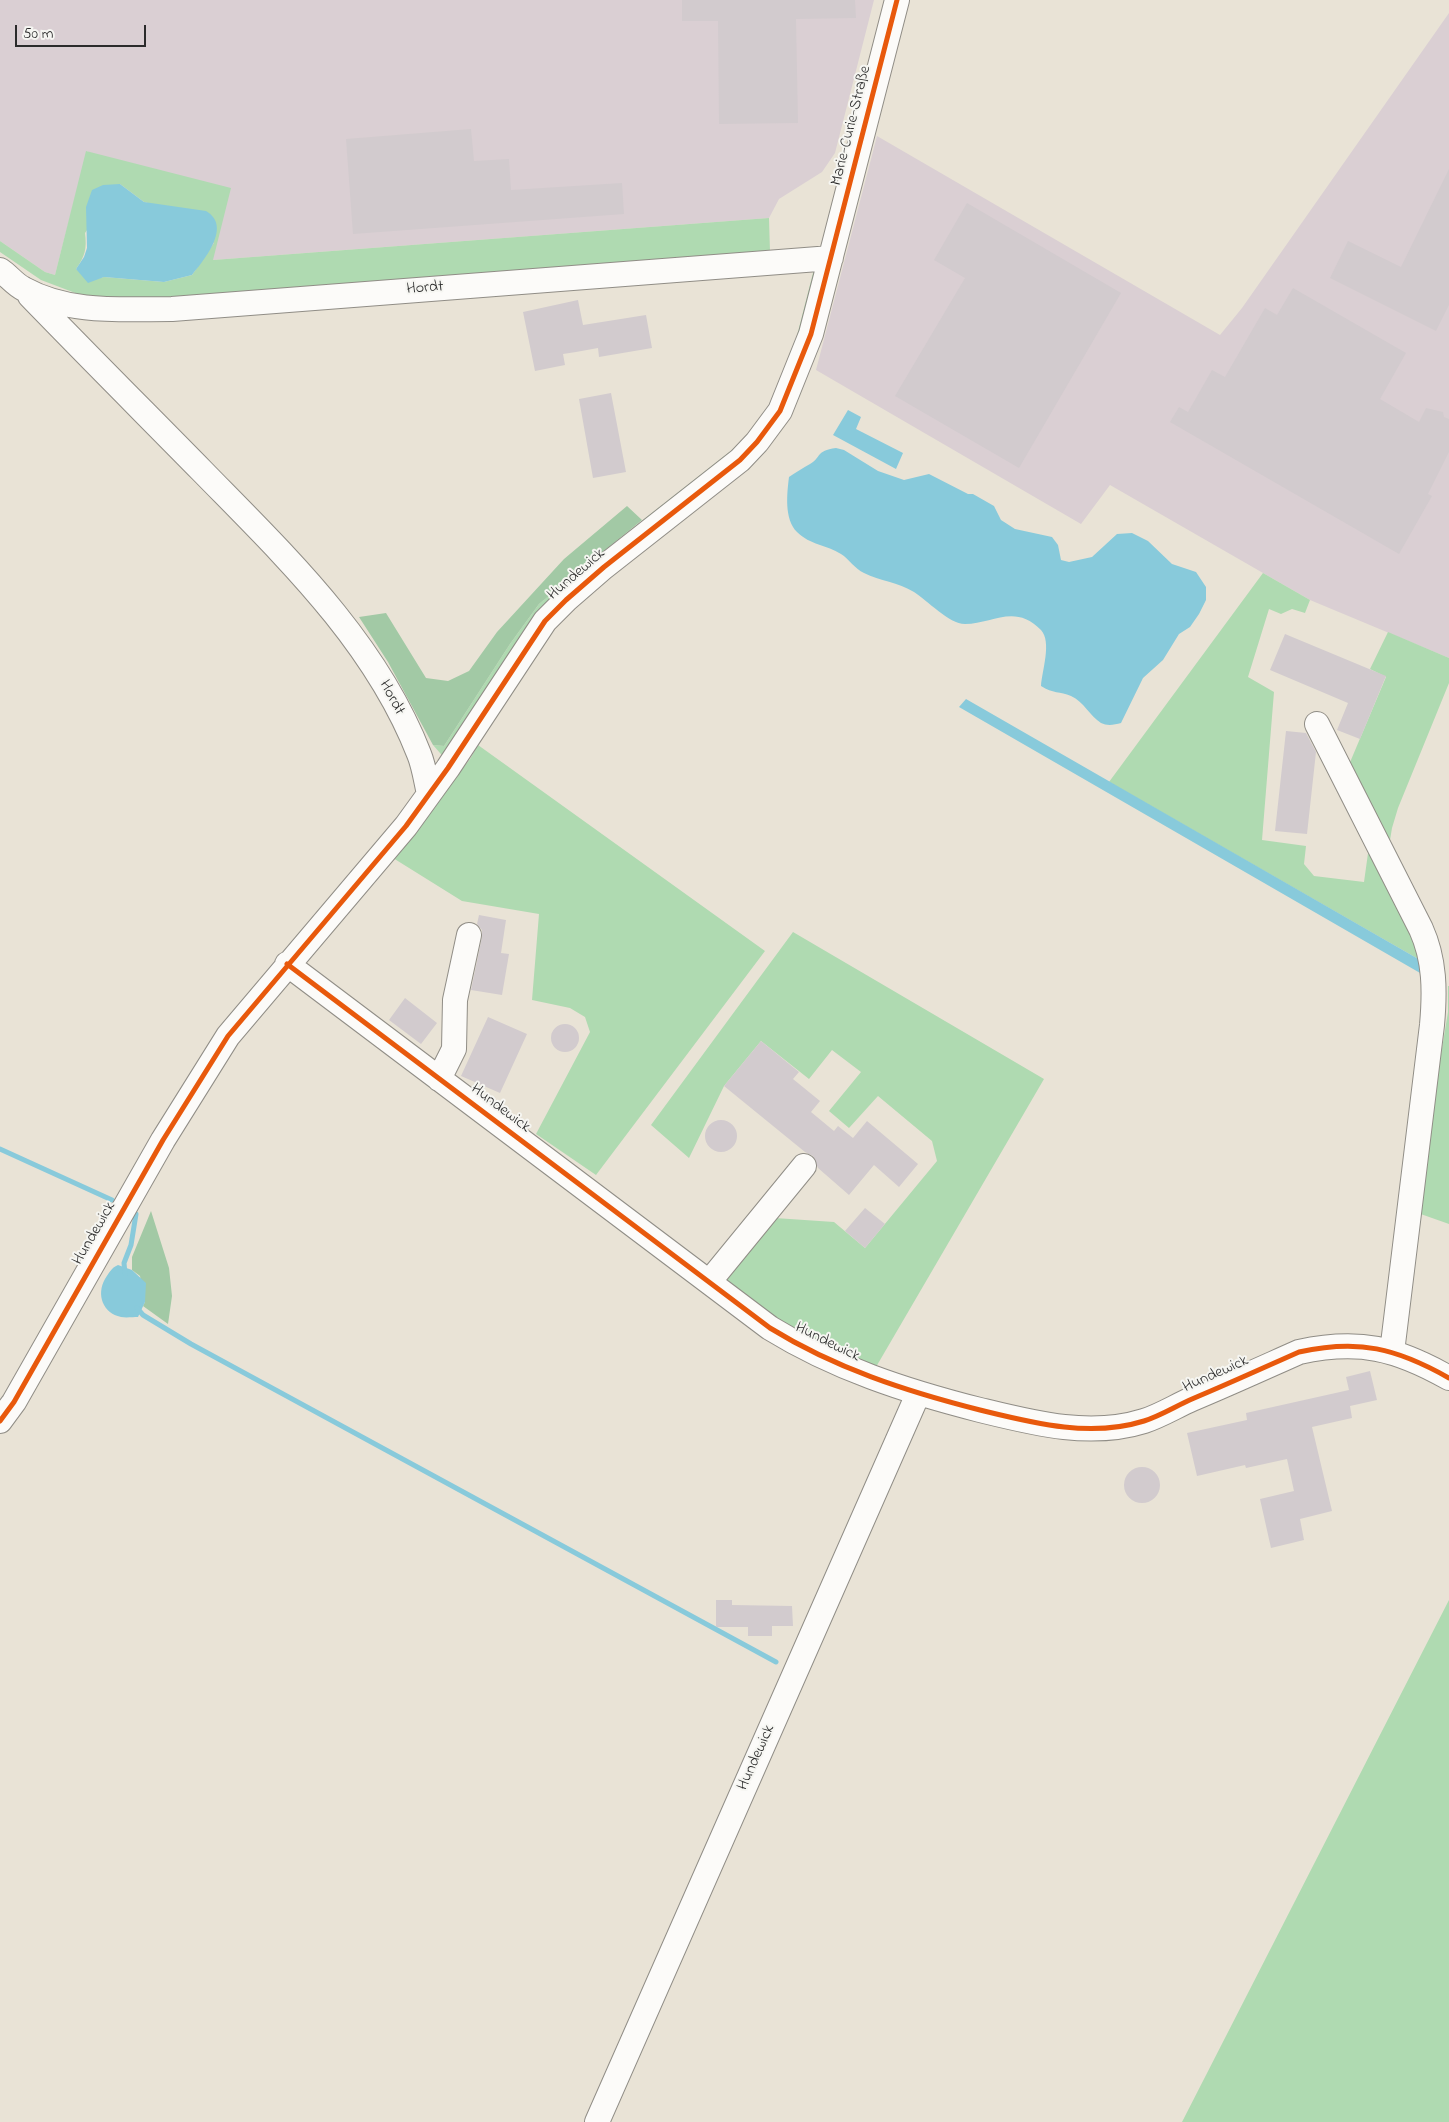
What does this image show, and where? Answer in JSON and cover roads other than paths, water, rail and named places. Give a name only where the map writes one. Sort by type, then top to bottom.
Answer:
[{"type":"street","name":"Marie-Curie-Straße","points":[[831,258],[897,0]]},
{"type":"street","name":"Hordt","points":[[22,288],[56,303],[77,307],[172,309],[831,258]]},
{"type":"street","name":"Hundewick","points":[[0,1421],[14,1402],[163,1140],[228,1036],[287,964],[406,826],[545,621],[604,567],[740,460],[757,442],[780,411],[811,334],[831,258]]},
{"type":"street","name":"Hordt","points":[[0,270],[22,288],[272,542],[343,623],[369,658],[406,726],[420,755],[429,794]]},
{"type":"street","points":[[1318,724],[1421,929],[1432,960],[1434,993],[1432,1025],[1392,1352]]},
{"type":"street","points":[[439,1079],[454,1049],[455,1000],[469,935]]},
{"type":"street","name":"Hundewick","points":[[287,964],[770,1328],[803,1348],[832,1362],[918,1394],[1048,1425],[1105,1428],[1143,1421],[1299,1352],[1361,1345],[1410,1358],[1449,1378]]},
{"type":"street","points":[[709,1282],[804,1166]]},
{"type":"street","name":"Hundewick","points":[[598,2122],[918,1394]]},
{"type":"water","points":[[120,184],[144,202],[206,211],[213,217],[217,225],[214,243],[192,275],[164,282],[104,277],[88,283],[76,269],[84,257],[87,248],[86,207],[92,190],[103,185]]},
{"type":"water","points":[[848,410],[861,417],[856,429],[903,453],[896,469],[833,435]]},
{"type":"water","points":[[836,448],[844,450],[878,471],[904,480],[929,474],[968,494],[973,494],[994,506],[1001,520],[1015,529],[1052,537],[1058,545],[1061,560],[1069,562],[1092,557],[1117,534],[1132,533],[1148,541],[1172,564],[1196,572],[1206,587],[1206,600],[1190,627],[1179,634],[1163,660],[1143,678],[1121,723],[1103,724],[1076,699],[1067,694],[1041,686],[1046,657],[1046,642],[1041,630],[1031,622],[1013,616],[975,623],[959,623],[945,616],[914,592],[864,573],[841,554],[807,540],[797,532],[788,513],[789,477],[814,461],[825,451]]},
{"type":"water","points":[[966,699],[1427,964],[1427,977],[959,707]]},
{"type":"water","points":[[118,1265],[132,1270],[146,1283],[145,1302],[138,1317],[115,1315],[106,1307],[101,1297],[102,1285],[105,1279],[110,1271]]},
{"type":"waterway","points":[[0,1149],[112,1200]]},
{"type":"waterway","points":[[125,1274],[124,1263],[131,1245],[136,1214]]},
{"type":"waterway","points":[[137,1308],[143,1315],[191,1344],[776,1662]]}]
